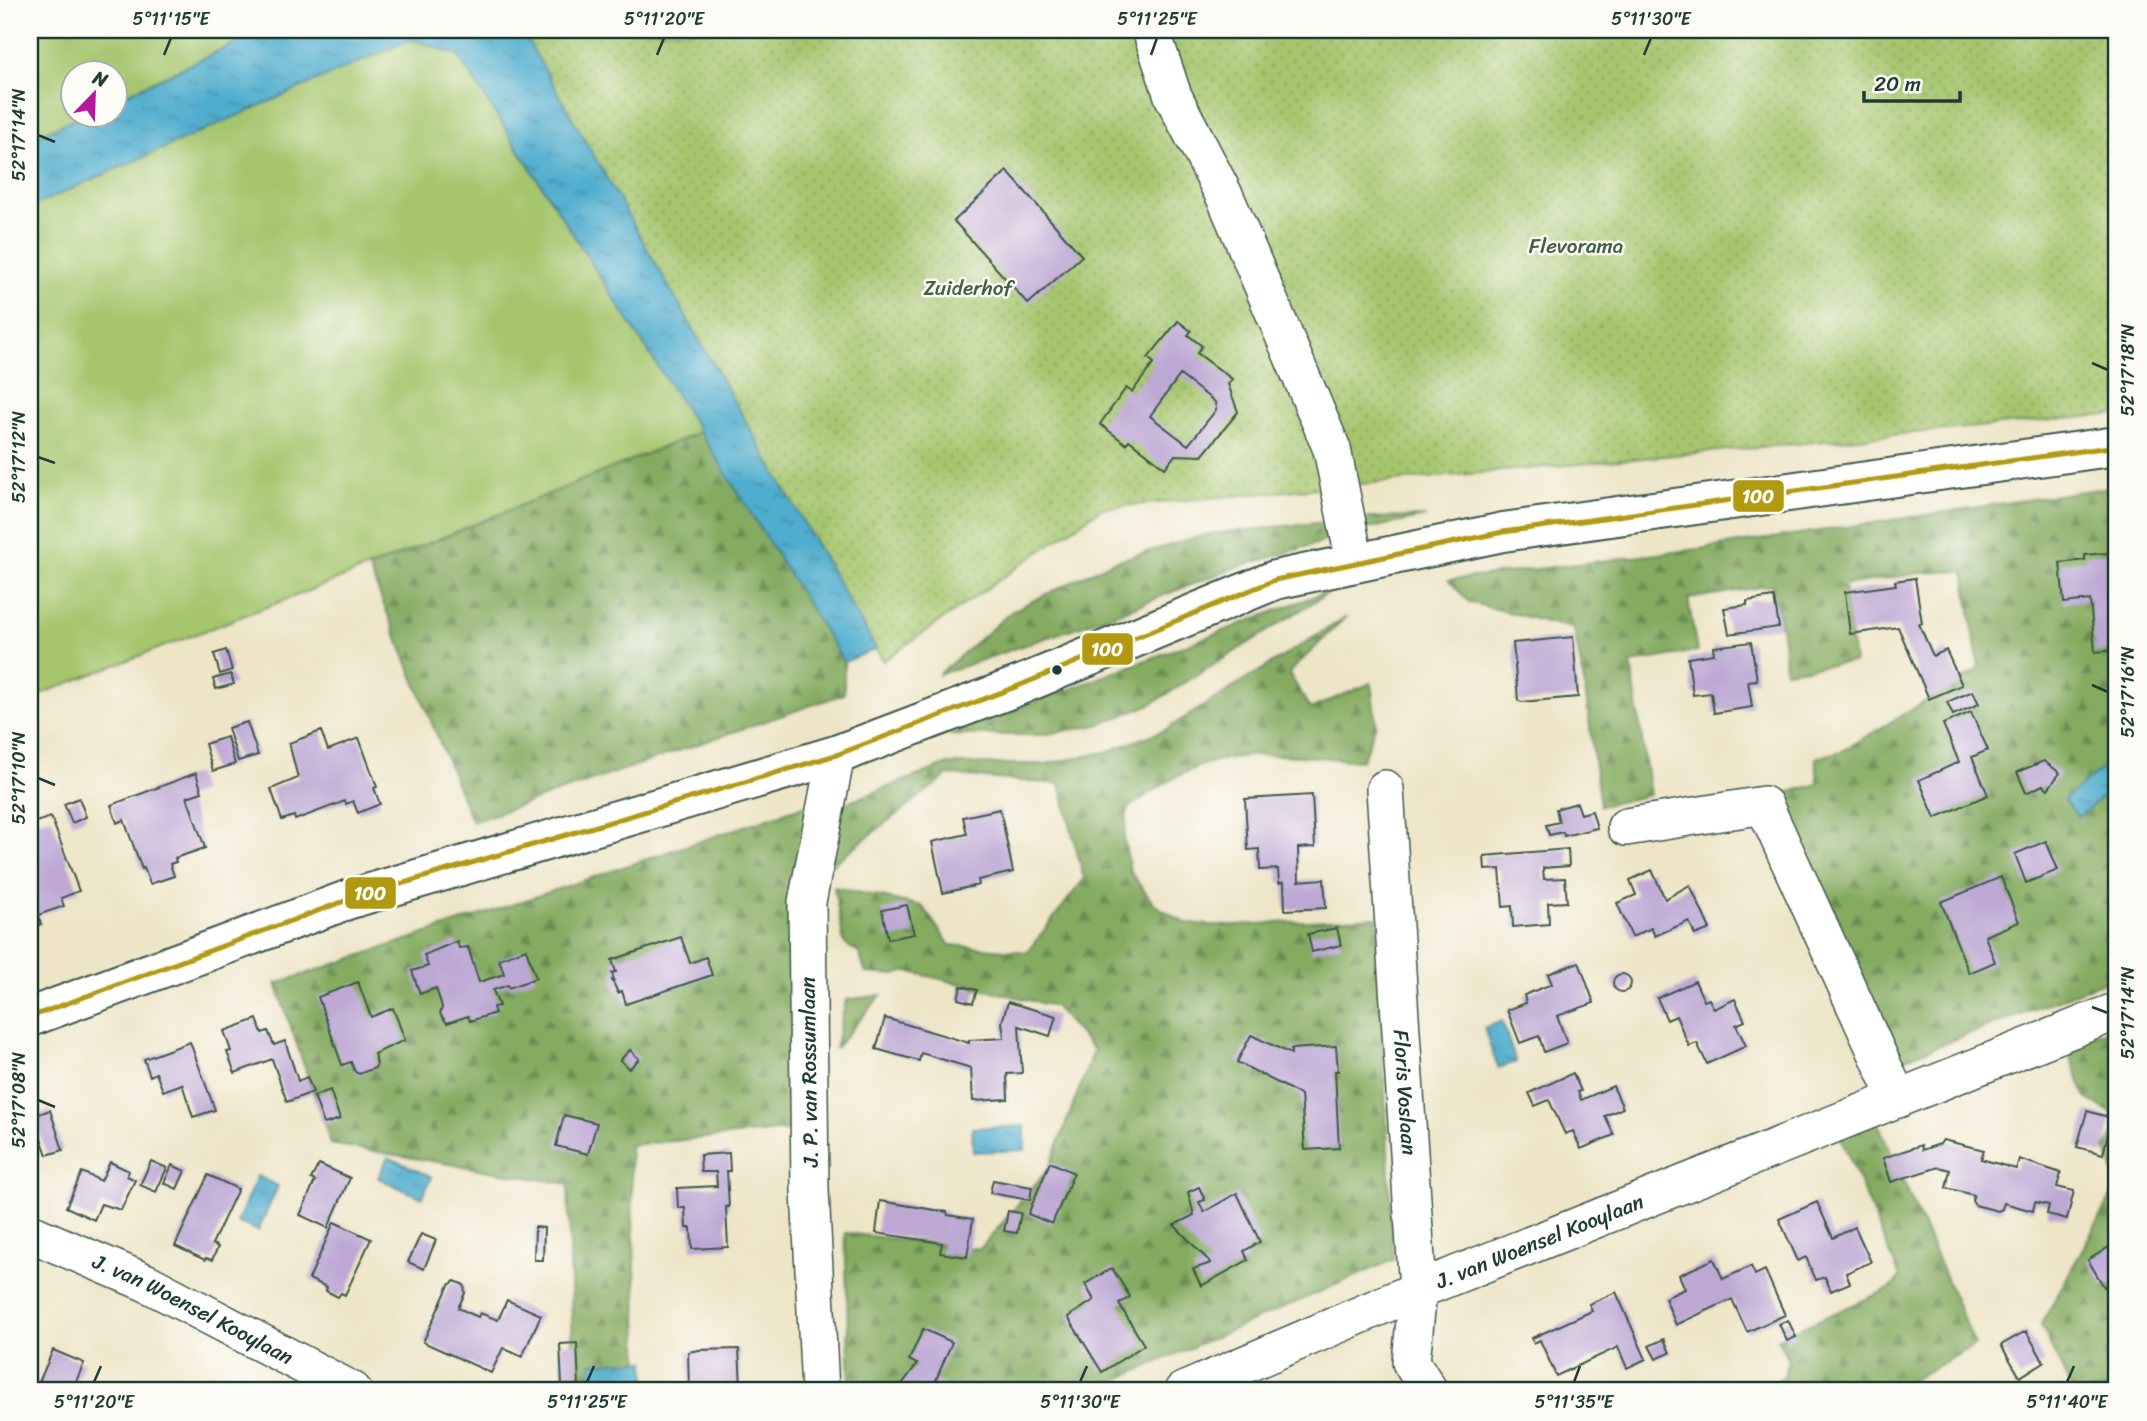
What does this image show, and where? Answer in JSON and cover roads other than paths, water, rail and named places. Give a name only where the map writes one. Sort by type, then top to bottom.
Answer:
[{"type":"main road","points":[[30,1017],[350,899],[836,755],[1018,686],[1275,580],[1503,532],[2117,446]]},
{"type":"street","points":[[1152,30],[1173,96],[1226,199],[1332,449],[1355,563]]},
{"type":"street","name":"J. P. van Rossumlaan","points":[[820,1391],[810,1190],[807,902],[836,755]]},
{"type":"street","name":"Floris Voslaan","points":[[1385,789],[1418,1290],[1411,1362],[1429,1391]]},
{"type":"street","points":[[1626,827],[1764,805],[1898,1099]]},
{"type":"street","name":"J. van Woensel Kooylaan","points":[[1182,1391],[1418,1290],[2117,1011]]},
{"type":"street","name":"J. van Woensel Kooylaan","points":[[30,1233],[147,1283],[354,1391]]},
{"type":"water","points":[[264,30],[522,30],[876,649],[844,662],[458,55],[411,39],[30,207],[30,139],[60,125],[60,130],[130,130],[130,92]]},
{"type":"water","points":[[2103,768],[2117,785],[2078,817],[2064,800]]},
{"type":"water","points":[[1502,1021],[1516,1062],[1498,1068],[1484,1028]]},
{"type":"water","points":[[1025,1126],[1025,1150],[973,1152],[972,1128]]},
{"type":"water","points":[[388,1157],[432,1177],[422,1198],[378,1178]]},
{"type":"water","points":[[257,1176],[278,1186],[258,1231],[237,1222]]},
{"type":"water","points":[[645,1361],[646,1380],[592,1383],[591,1363]]},
{"type":"park label","name":"Flevorama","points":[[1576,246]]},
{"type":"park label","name":"Zuiderhof","points":[[968,288]]}]
